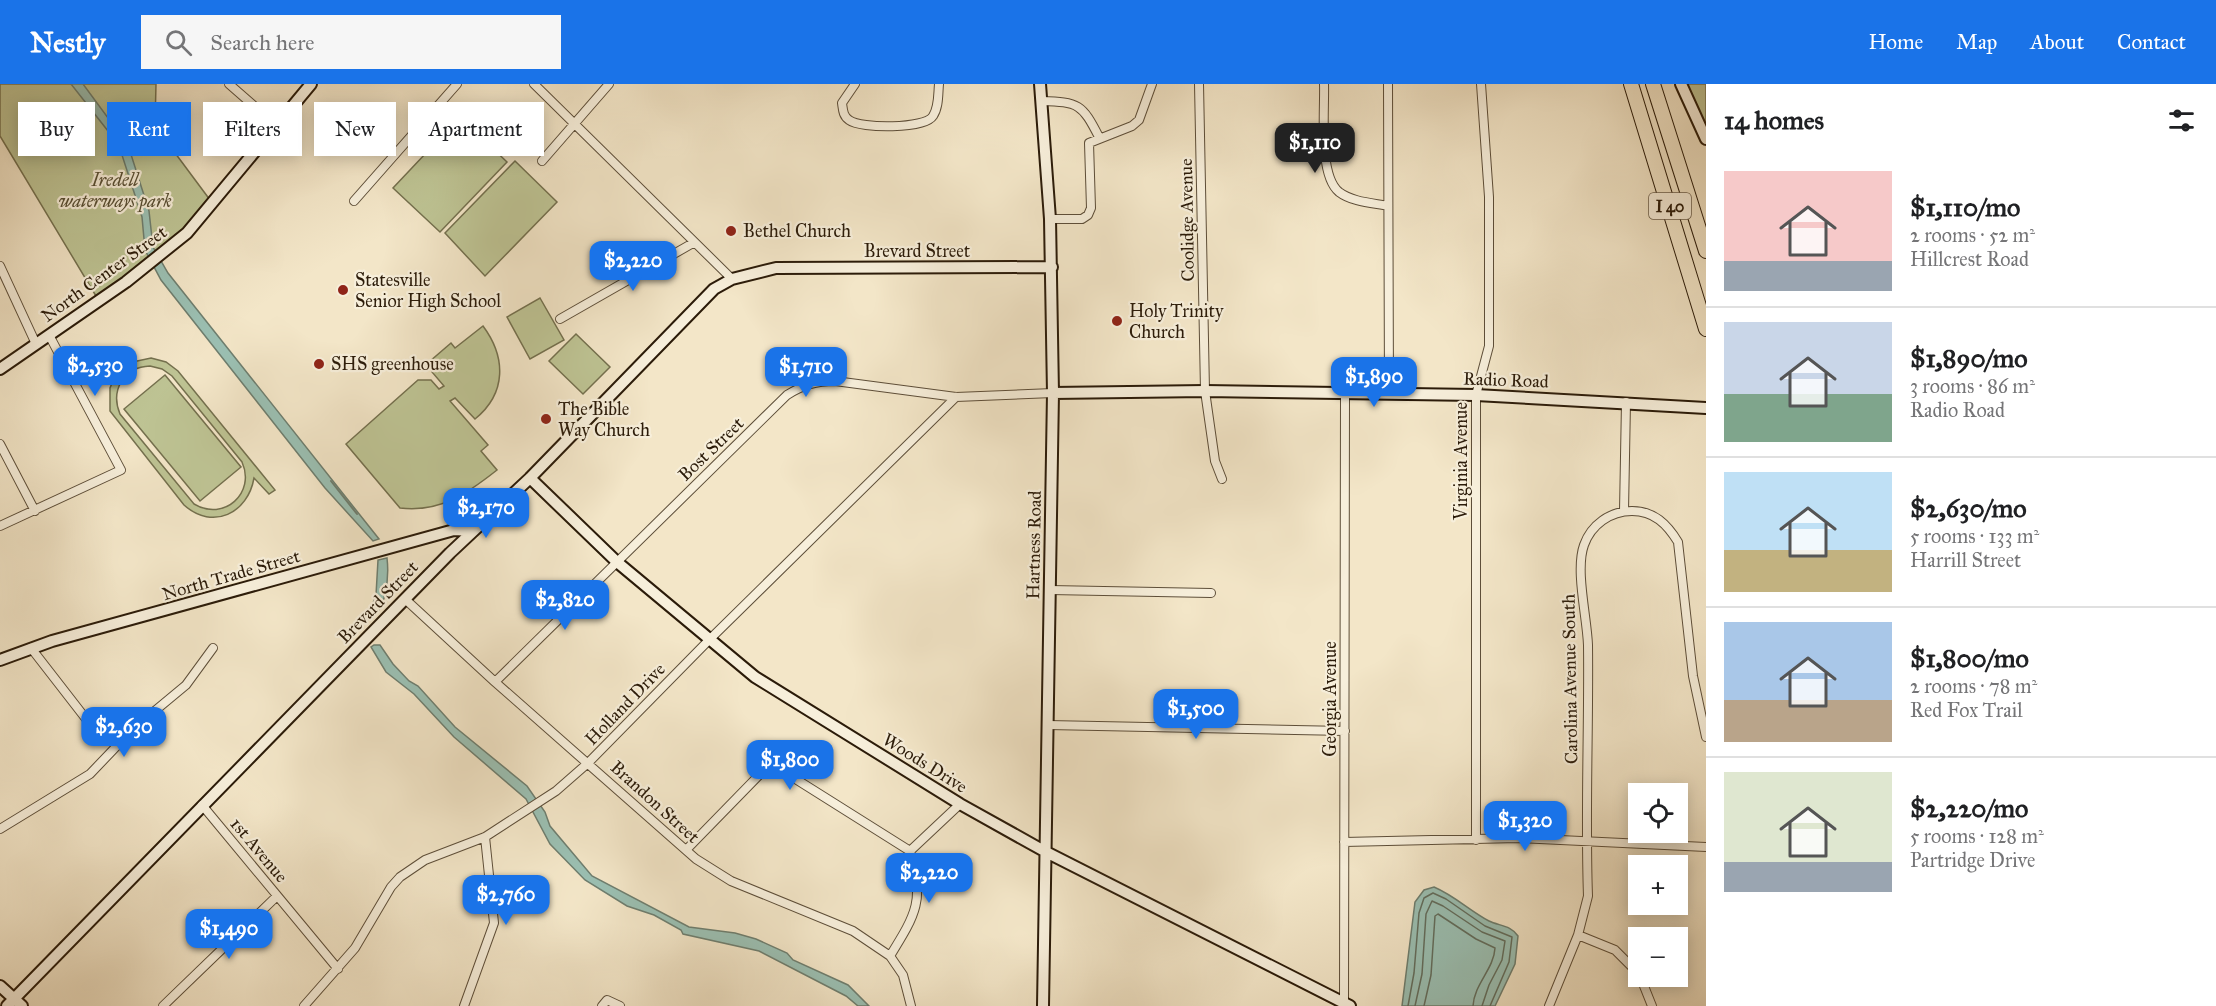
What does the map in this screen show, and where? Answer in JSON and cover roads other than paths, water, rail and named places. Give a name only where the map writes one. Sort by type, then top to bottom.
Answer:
[{"type":"highway","name":"I 40","points":[[1631,84],[1706,329]]},
{"type":"highway","name":"I 40","points":[[1653,84],[1706,251]]},
{"type":"street","points":[[229,84],[250,102]]},
{"type":"street","name":"North Center Street","points":[[296,102],[311,84]]},
{"type":"street","points":[[354,201],[457,84]]},
{"type":"street","points":[[534,84],[732,279]]},
{"type":"street","points":[[542,161],[576,125],[609,84]]},
{"type":"street","points":[[855,84],[842,104],[843,113],[850,121],[859,124],[914,126],[925,124],[933,116],[939,84]]},
{"type":"street","name":"Hartness Road","points":[[1040,84],[1050,219],[1053,393],[1042,1006]]},
{"type":"street","points":[[1050,219],[1082,219],[1090,212],[1088,147],[1092,140],[1132,126],[1139,120],[1152,84]]},
{"type":"street","name":"Coolidge Avenue","points":[[1199,84],[1205,391],[1215,461],[1222,479]]},
{"type":"street","points":[[1324,84],[1326,165],[1330,180],[1339,192],[1352,199],[1388,206]]},
{"type":"street","points":[[1389,84],[1389,394]]},
{"type":"street","name":"Virginia Avenue","points":[[1476,840],[1476,395],[1489,346],[1489,197],[1481,84]]},
{"type":"street","points":[[1681,84],[1706,139]]},
{"type":"street","points":[[1041,101],[1078,105],[1086,112],[1099,137]]},
{"type":"street","name":"North Center Street","points":[[0,369],[156,260],[186,233],[251,156]]},
{"type":"street","points":[[560,319],[693,243]]},
{"type":"street","points":[[0,266],[36,344]]},
{"type":"street","name":"Brevard Street","points":[[14,1004],[202,806],[473,531],[530,478],[714,290],[732,279],[776,268],[1052,267]]},
{"type":"street","points":[[0,526],[121,470],[49,335]]},
{"type":"street","name":"Bost Street","points":[[495,682],[787,395],[801,386],[818,381],[835,381],[956,397],[1053,393]]},
{"type":"street","name":"Radio Road","points":[[1053,393],[1205,391],[1476,395],[1701,408]]},
{"type":"street","name":"Georgia Avenue","points":[[1345,393],[1346,1005]]},
{"type":"street","name":"Holland Drive","points":[[304,1006],[355,948],[391,887],[400,877],[425,860],[485,837],[541,801],[588,763],[708,640],[956,397]]},
{"type":"street","points":[[1626,402],[1624,511],[1641,511],[1657,517],[1670,528],[1678,542],[1693,676],[1706,737]]},
{"type":"street","points":[[0,444],[35,511]]},
{"type":"street","name":"Woods Drive","points":[[530,478],[617,562],[755,677],[960,804],[1046,852],[1346,1005]]},
{"type":"street","name":"Carolina Avenue South","points":[[1548,1006],[1578,934],[1588,896],[1586,842],[1588,674],[1581,564],[1583,548],[1588,534],[1598,523],[1610,515],[1624,511]]},
{"type":"street","name":"North Trade Street","points":[[0,660],[31,648],[453,530],[473,531]]},
{"type":"street","points":[[1050,590],[1210,593]]},
{"type":"street","name":"Brandon Street","points":[[405,599],[495,682],[708,868],[731,881],[853,931],[890,956]]},
{"type":"street","points":[[31,648],[90,724]]},
{"type":"street","points":[[0,829],[90,774],[133,729],[186,685],[213,648]]},
{"type":"street","points":[[1048,724],[1345,731]]},
{"type":"street","points":[[686,850],[768,766],[775,766],[910,851],[917,874],[919,892],[911,922],[890,956],[903,975],[911,1006]]},
{"type":"street","points":[[910,851],[960,804]]},
{"type":"street","name":"1st Avenue","points":[[202,806],[338,969]]},
{"type":"street","points":[[464,1006],[494,923],[485,837]]},
{"type":"street","points":[[1344,842],[1476,840],[1706,847]]},
{"type":"street","points":[[163,1006],[277,896]]},
{"type":"street","points":[[1578,934],[1615,950],[1628,964]]},
{"type":"street","points":[[0,986],[14,1004]]},
{"type":"street","points":[[1644,987],[1652,1006]]},
{"type":"street","points":[[602,1006],[607,1000],[620,1006]]},
{"type":"water","points":[[71,84],[83,84],[107,117],[107,130],[95,114],[95,102],[85,102]]},
{"type":"water","points":[[122,156],[132,156],[149,211],[153,247],[168,273],[379,539],[373,541],[325,488],[161,280],[145,250],[142,217]]},
{"type":"water","points":[[387,558],[388,574],[383,602],[374,616],[367,620],[376,595],[378,560]]},
{"type":"water","points":[[380,645],[393,664],[409,681],[418,686],[455,727],[527,786],[545,812],[550,826],[592,876],[689,927],[735,933],[756,939],[787,953],[793,960],[848,985],[869,1006],[858,1006],[846,996],[759,951],[683,934],[681,930],[654,915],[627,906],[585,880],[550,844],[526,799],[454,737],[414,694],[386,672],[371,647]]},
{"type":"water","points":[[1434,887],[1489,921],[1512,930],[1518,936],[1515,964],[1495,1006],[1402,1006],[1415,902],[1424,890]]},
{"type":"waterway","points":[[331,481],[357,514]]},
{"type":"place","name":"Bethel Church","points":[[731,231]]},
{"type":"place","name":"Statesville Senior High School","points":[[343,290]]},
{"type":"place","name":"Holy Trinity Church","points":[[1117,321]]},
{"type":"place","name":"SHS greenhouse","points":[[319,364]]},
{"type":"place","name":"The Bible Way Church","points":[[546,419]]},
{"type":"park label","name":"Iredell waterways park","points":[[115,190]]}]
